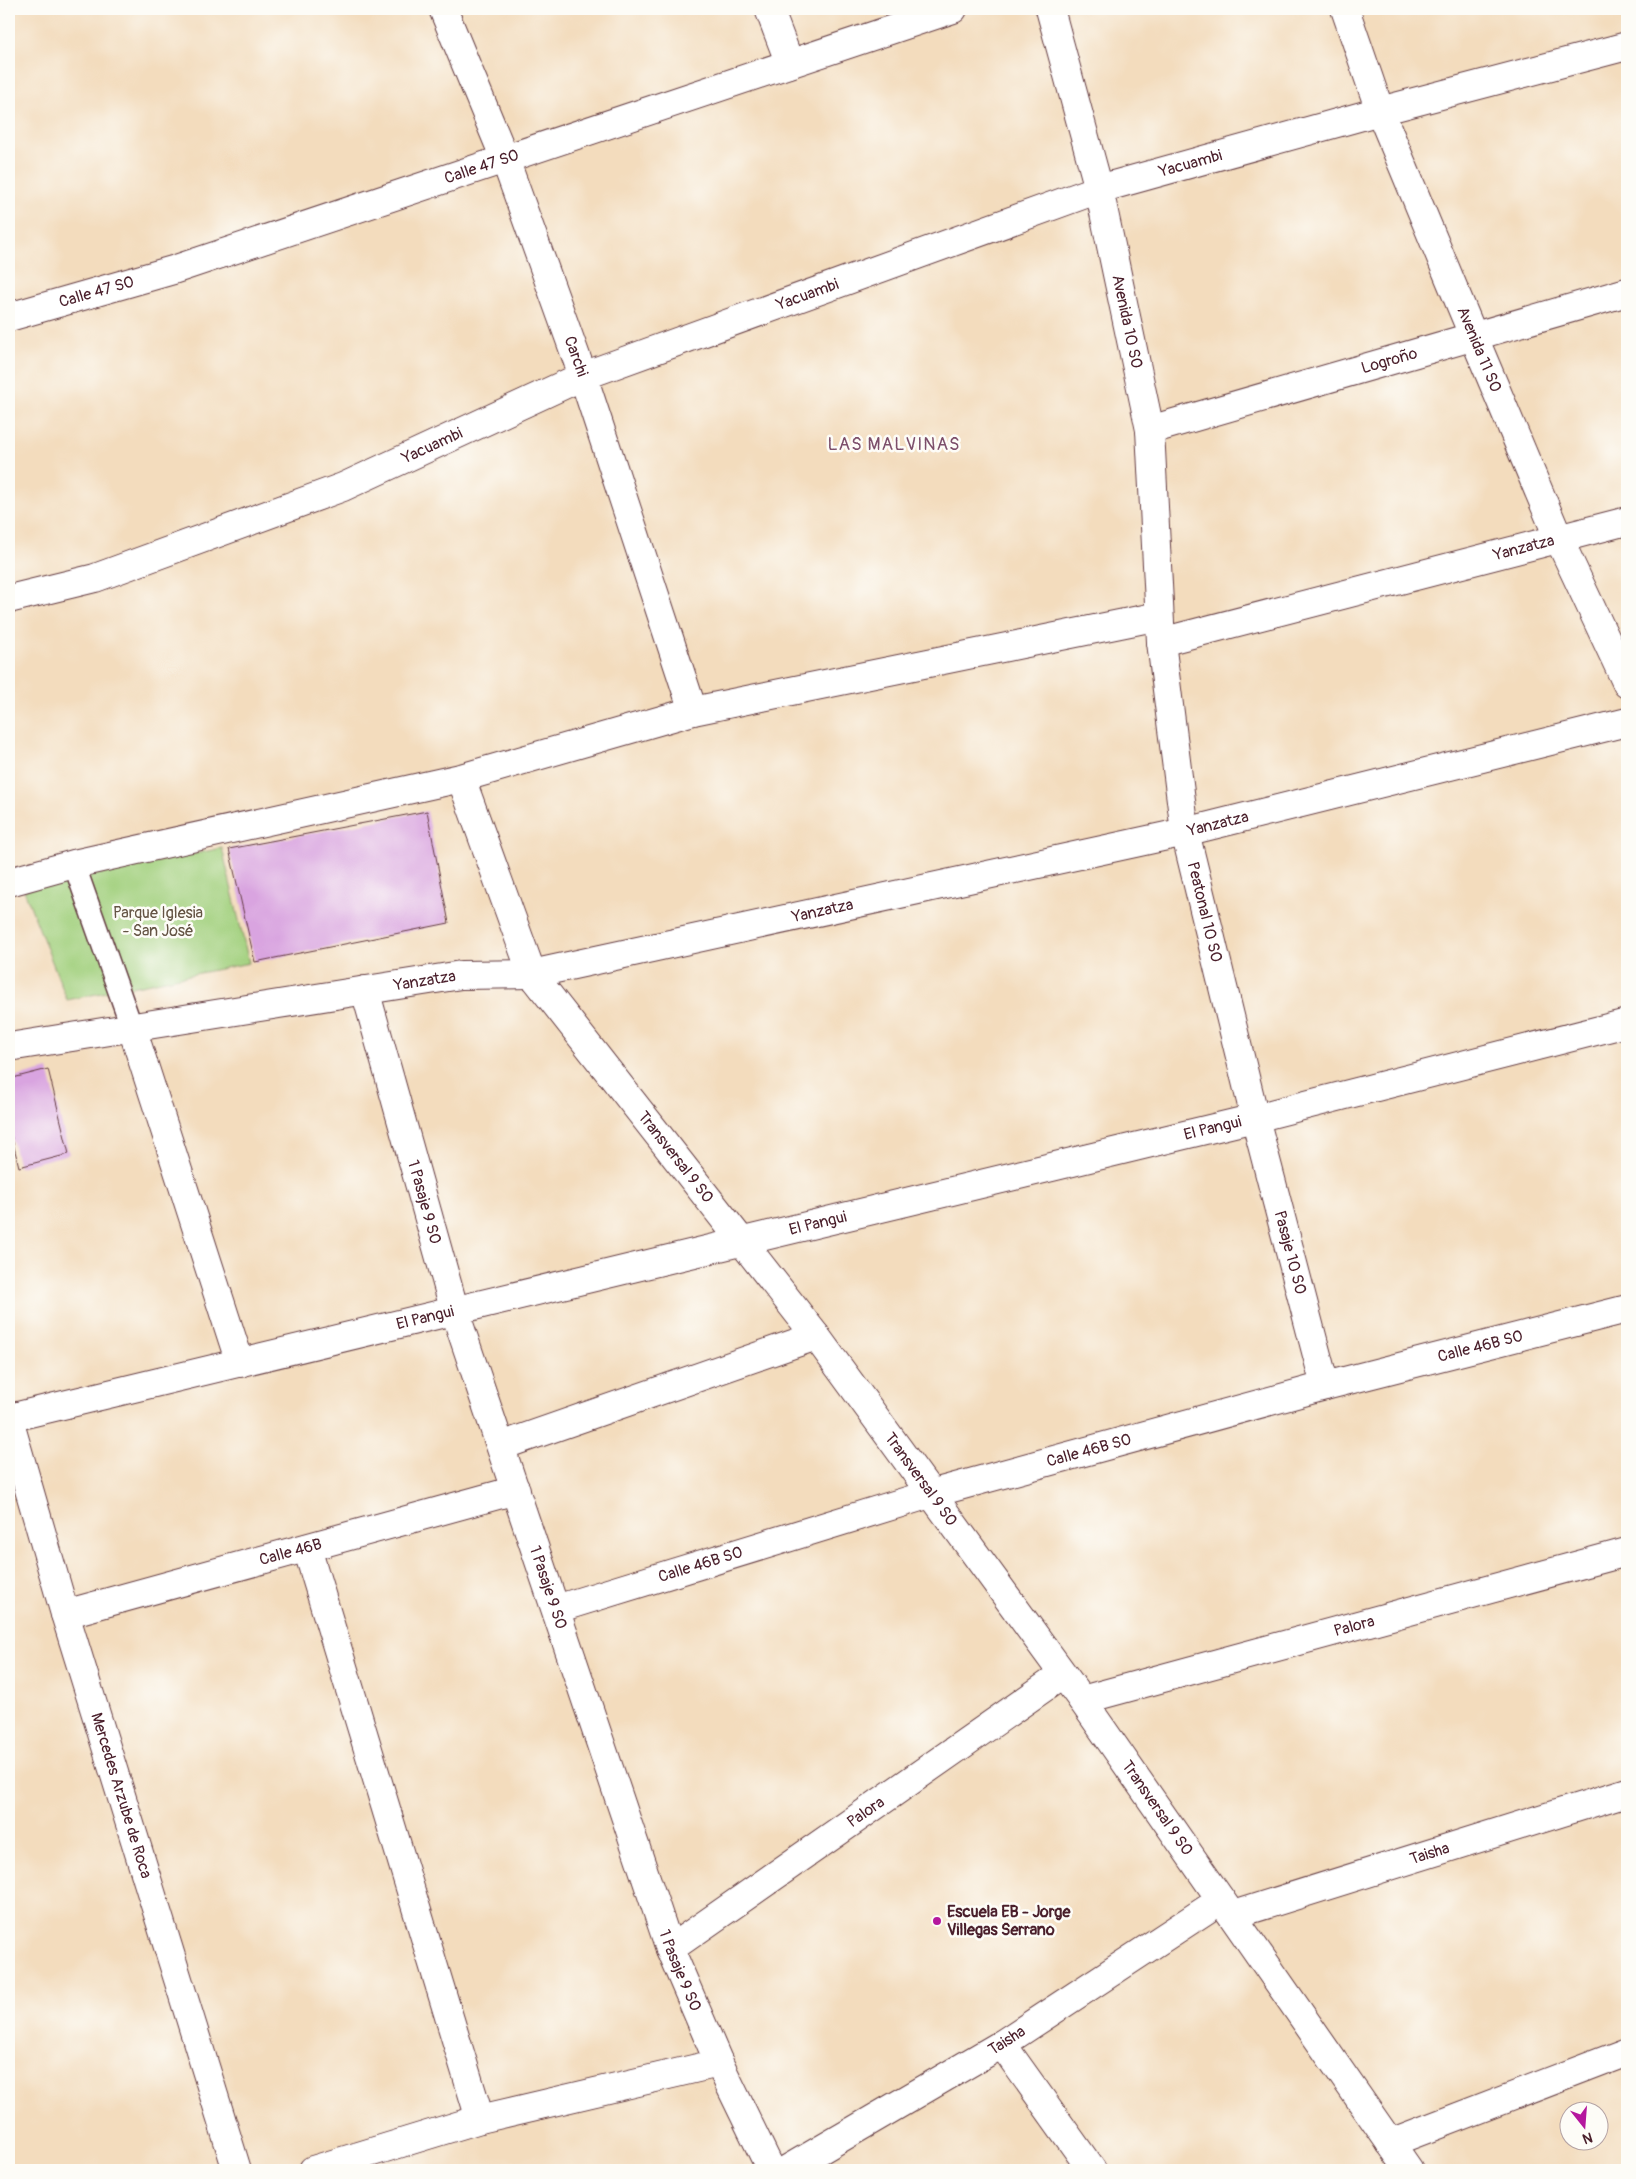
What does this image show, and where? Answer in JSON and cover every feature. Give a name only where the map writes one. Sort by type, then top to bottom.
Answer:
[{"type":"street","name":"Carchi","points":[[443,9],[505,159],[583,376],[693,711]]},
{"type":"street","points":[[769,9],[790,64]]},
{"type":"street","name":"Calle 47 SO","points":[[9,316],[173,270],[953,9]]},
{"type":"street","name":"Avenida 10 SO","points":[[1050,9],[1099,189],[1150,430],[1160,629]]},
{"type":"street","name":"Avenida 11 SO","points":[[1345,9],[1380,111],[1473,335],[1558,537],[1627,684]]},
{"type":"street","name":"Yacuambi","points":[[9,599],[95,578],[343,488],[583,376],[1099,189],[1380,111],[1627,46]]},
{"type":"street","name":"Logroño","points":[[1150,430],[1627,292]]},
{"type":"street","name":"Yanzatza","points":[[9,882],[74,864],[461,778],[693,711],[1160,629],[1627,521]]},
{"type":"street","name":"Peatonal 10 SO","points":[[1160,629],[1185,832],[1255,1118]]},
{"type":"street","name":"Yanzatza","points":[[9,1047],[461,975],[532,974],[1185,832],[1627,722]]},
{"type":"street","name":"Transversal 9 SO","points":[[461,778],[532,974],[816,1336],[1082,1700],[1409,2170]]},
{"type":"street","name":"1 Pasaje 9 SO","points":[[365,990],[455,1312],[670,1949],[719,2063],[771,2170]]},
{"type":"street","name":"El Pangui","points":[[9,1419],[1255,1118],[1627,1023]]},
{"type":"street","points":[[132,1028],[240,1363]]},
{"type":"street","name":"Pasaje 10 SO","points":[[1255,1118],[1326,1386]]},
{"type":"street","name":"Calle 46B SO","points":[[556,1610],[930,1494],[1326,1386],[1627,1309]]},
{"type":"street","points":[[501,1446],[816,1336]]},
{"type":"street","name":"Mercedes Arzube de Roca","points":[[9,1419],[65,1614],[237,2170]]},
{"type":"street","name":"Calle 46B","points":[[65,1614],[516,1490]]},
{"type":"street","points":[[307,1548],[480,2119]]},
{"type":"street","name":"Palora","points":[[1082,1700],[1627,1552]]},
{"type":"street","name":"Palora","points":[[670,1949],[1062,1675]]},
{"type":"street","name":"Taisha","points":[[786,2170],[1002,2044],[1227,1907],[1627,1792]]},
{"type":"street","points":[[1002,2044],[1092,2170]]},
{"type":"street","points":[[1390,2143],[1627,2052]]},
{"type":"street","points":[[313,2170],[480,2119],[719,2063]]},
{"type":"lane","points":[[74,864],[132,1028]]},
{"type":"green space","name":"Parque Iglesia - San José","points":[[222,848],[249,963],[67,1000],[24,890]]},
{"type":"building","points":[[427,811],[449,923],[255,962],[229,849]]},
{"type":"building","points":[[48,1069],[69,1154],[19,1167],[9,1127],[9,1079]]},
{"type":"place","name":"Escuela EB - Jorge Villegas Serrano","points":[[937,1921]]},
{"type":"district","name":"LAS MALVINAS","points":[[894,444]]}]
